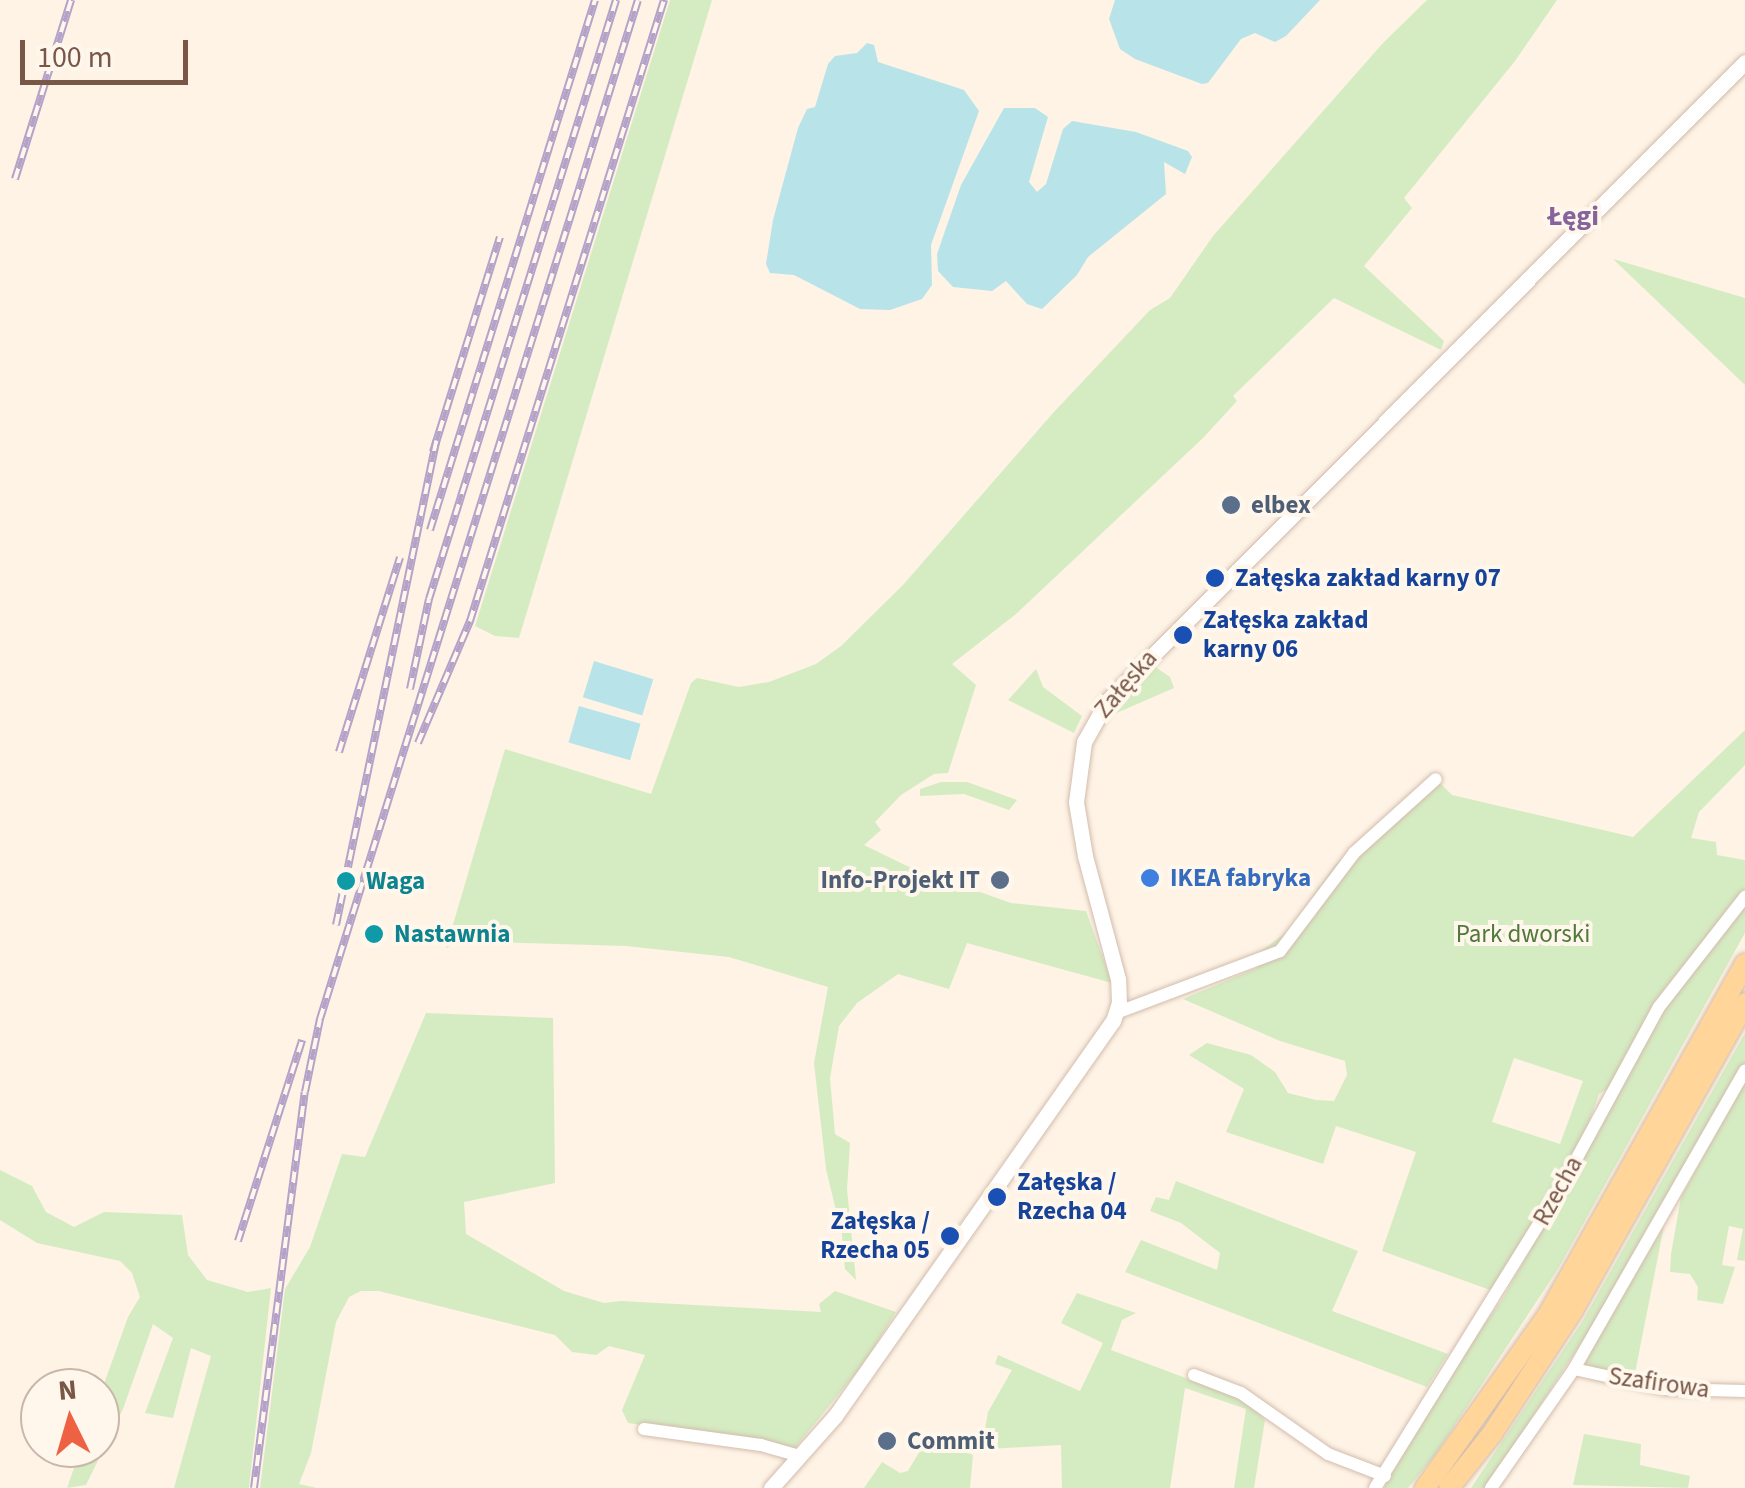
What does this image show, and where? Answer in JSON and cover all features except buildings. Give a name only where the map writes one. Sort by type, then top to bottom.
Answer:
[{"type":"main road","points":[[1425,1488],[1548,1315],[1745,964]]},
{"type":"main road","points":[[1449,1488],[1492,1434],[1573,1310],[1745,1003]]},
{"type":"street","name":"Załęska","points":[[1116,1013],[1118,980],[1085,856],[1076,802],[1084,742],[1106,701],[1745,62]]},
{"type":"street","points":[[770,1488],[864,1376],[1116,1013],[1280,951],[1354,853],[1436,779]]},
{"type":"street","name":"Rzecha","points":[[1375,1488],[1414,1419],[1550,1207],[1659,1007],[1745,897]]},
{"type":"street","points":[[1491,1488],[1574,1368],[1745,1072]]},
{"type":"street","name":"Szafirowa","points":[[1574,1368],[1665,1389],[1745,1391]]},
{"type":"street","points":[[1194,1374],[1241,1393],[1310,1442],[1385,1476]]},
{"type":"street","points":[[644,1429],[761,1445],[800,1456]]},
{"type":"green space","points":[[670,0],[712,0],[519,638],[495,636],[475,626]]},
{"type":"green space","points":[[1427,0],[1557,0],[1515,61],[1404,198],[1412,208],[1364,266],[1444,341],[1441,350],[1334,298],[1233,396],[1237,401],[1203,438],[1016,614],[952,664],[976,685],[948,773],[934,774],[901,795],[875,822],[881,830],[864,845],[907,866],[1011,903],[1086,911],[1112,983],[967,943],[949,989],[898,974],[857,1003],[839,1026],[830,1078],[835,1134],[850,1143],[847,1189],[856,1280],[845,1269],[842,1235],[826,1169],[814,1063],[828,987],[729,957],[626,946],[459,941],[446,948],[505,749],[651,794],[691,683],[697,678],[739,687],[769,682],[816,664],[841,646],[903,585],[1053,413],[1150,310],[1170,298],[1213,236],[1383,43]]},
{"type":"green space","points":[[1613,259],[1745,298],[1745,385]]},
{"type":"green space","points":[[1151,664],[1170,677],[1174,688],[1112,715],[1108,712]]},
{"type":"green space","points":[[1036,669],[1043,687],[1082,716],[1074,733],[1008,700]]},
{"type":"green space","name":"Park dworski","points":[[1745,730],[1745,765],[1699,812],[1691,838],[1716,842],[1717,855],[1745,860],[1745,889],[1655,1001],[1609,1088],[1599,1094],[1587,1128],[1493,1291],[1382,1251],[1416,1152],[1336,1126],[1323,1164],[1226,1132],[1244,1089],[1189,1055],[1207,1043],[1251,1055],[1275,1072],[1288,1093],[1316,1100],[1334,1101],[1347,1075],[1345,1061],[1280,1041],[1183,999],[1257,968],[1253,957],[1288,931],[1335,865],[1434,777],[1452,795],[1633,837]],"holes":[[[1514,1058],[1583,1081],[1560,1144],[1492,1122]]]},
{"type":"green space","points":[[941,782],[967,782],[1017,800],[1009,810],[964,794],[920,796],[920,789]]},
{"type":"green space","points":[[1745,906],[1745,933],[1558,1269],[1435,1455],[1408,1488],[1384,1488],[1449,1374],[1503,1298],[1668,1004]]},
{"type":"green space","points":[[426,1013],[553,1018],[555,1183],[464,1202],[466,1234],[564,1291],[604,1303],[821,1312],[819,1304],[835,1291],[896,1312],[864,1363],[794,1449],[770,1442],[628,1423],[622,1410],[645,1355],[609,1346],[596,1355],[572,1352],[555,1335],[379,1291],[361,1291],[349,1297],[336,1322],[311,1453],[299,1484],[317,1488],[260,1488],[285,1289],[310,1247],[342,1154],[365,1157]]},
{"type":"green space","points":[[1745,1033],[1745,1064],[1606,1305],[1486,1488],[1471,1488],[1582,1322]]},
{"type":"green space","points":[[1745,1082],[1745,1261],[1737,1260],[1743,1229],[1729,1226],[1722,1265],[1735,1267],[1723,1304],[1697,1300],[1698,1287],[1690,1274],[1670,1272],[1681,1197]]},
{"type":"green space","points":[[0,1170],[32,1186],[46,1212],[74,1227],[104,1212],[182,1215],[188,1255],[207,1280],[248,1292],[271,1288],[249,1488],[174,1488],[211,1356],[191,1348],[173,1418],[145,1413],[173,1338],[153,1324],[120,1415],[120,1368],[110,1368],[128,1317],[140,1297],[132,1273],[120,1261],[37,1243],[0,1220]]},
{"type":"green space","points":[[1176,1181],[1358,1251],[1332,1311],[1448,1354],[1427,1387],[1125,1272],[1141,1240],[1217,1270],[1220,1253],[1181,1223],[1150,1211],[1156,1197],[1169,1200]]},
{"type":"green space","points":[[1664,1226],[1634,1378],[1585,1364],[1588,1354]]},
{"type":"green space","points":[[1077,1293],[1136,1313],[1122,1320],[1111,1350],[1247,1401],[1265,1420],[1254,1488],[1234,1488],[1246,1409],[1185,1388],[1170,1488],[1062,1488],[1061,1445],[988,1449],[984,1435],[988,1412],[1012,1370],[995,1364],[998,1355],[1080,1391],[1103,1343],[1061,1323]]},
{"type":"green space","points":[[1584,1434],[1641,1444],[1640,1465],[1690,1476],[1688,1488],[1573,1485]]},
{"type":"green space","points":[[928,1437],[973,1455],[970,1488],[864,1488],[882,1462],[900,1473],[908,1471]]},
{"type":"green space","points":[[74,1468],[94,1468],[86,1485],[67,1488]]},
{"type":"water","points":[[1115,0],[1320,0],[1286,36],[1275,42],[1255,33],[1241,39],[1208,83],[1202,84],[1135,59],[1120,49],[1109,19]]},
{"type":"water","points":[[867,43],[874,45],[878,62],[964,90],[979,111],[931,245],[932,285],[922,299],[890,310],[860,309],[794,275],[770,273],[766,264],[773,220],[798,128],[807,109],[815,107],[828,64],[835,56],[857,53]]},
{"type":"water","points":[[1004,108],[1035,108],[1048,117],[1029,182],[1037,192],[1046,184],[1063,129],[1072,121],[1136,132],[1188,151],[1192,157],[1185,174],[1164,162],[1166,194],[1088,257],[1077,275],[1042,309],[1027,304],[1006,281],[992,291],[953,287],[938,271],[937,254],[961,185]]},
{"type":"water","points":[[594,661],[653,679],[642,715],[583,697]]},
{"type":"water","points":[[579,706],[641,724],[630,760],[569,743]]},
{"type":"railway","points":[[15,179],[71,0]]},
{"type":"railway","points":[[430,530],[595,0]]},
{"type":"railway","points":[[410,689],[429,599],[616,0]]},
{"type":"railway","points":[[254,1488],[305,1092],[320,1019],[638,0]]},
{"type":"railway","points":[[418,743],[470,621],[664,0]]},
{"type":"railway","points":[[433,452],[500,237]]},
{"type":"railway","points":[[336,925],[436,440]]},
{"type":"railway","points":[[339,752],[400,557]]},
{"type":"railway","points":[[238,1241],[302,1040]]},
{"type":"place","name":"elbex","points":[[1231,505]]},
{"type":"place","name":"Załęska zakład karny 07","points":[[1215,578]]},
{"type":"place","name":"Załęska zakład karny 06","points":[[1183,635]]},
{"type":"place","name":"IKEA fabryka","points":[[1150,878]]},
{"type":"place","name":"Info-Projekt IT","points":[[1000,880]]},
{"type":"place","name":"Waga","points":[[346,881]]},
{"type":"place","name":"Nastawnia","points":[[374,934]]},
{"type":"place","name":"Załęska / Rzecha 04","points":[[997,1197]]},
{"type":"place","name":"Załęska / Rzecha 05","points":[[950,1236]]},
{"type":"place","name":"Commit","points":[[887,1441]]},
{"type":"district","name":"Łęgi","points":[[1573,216]]}]
